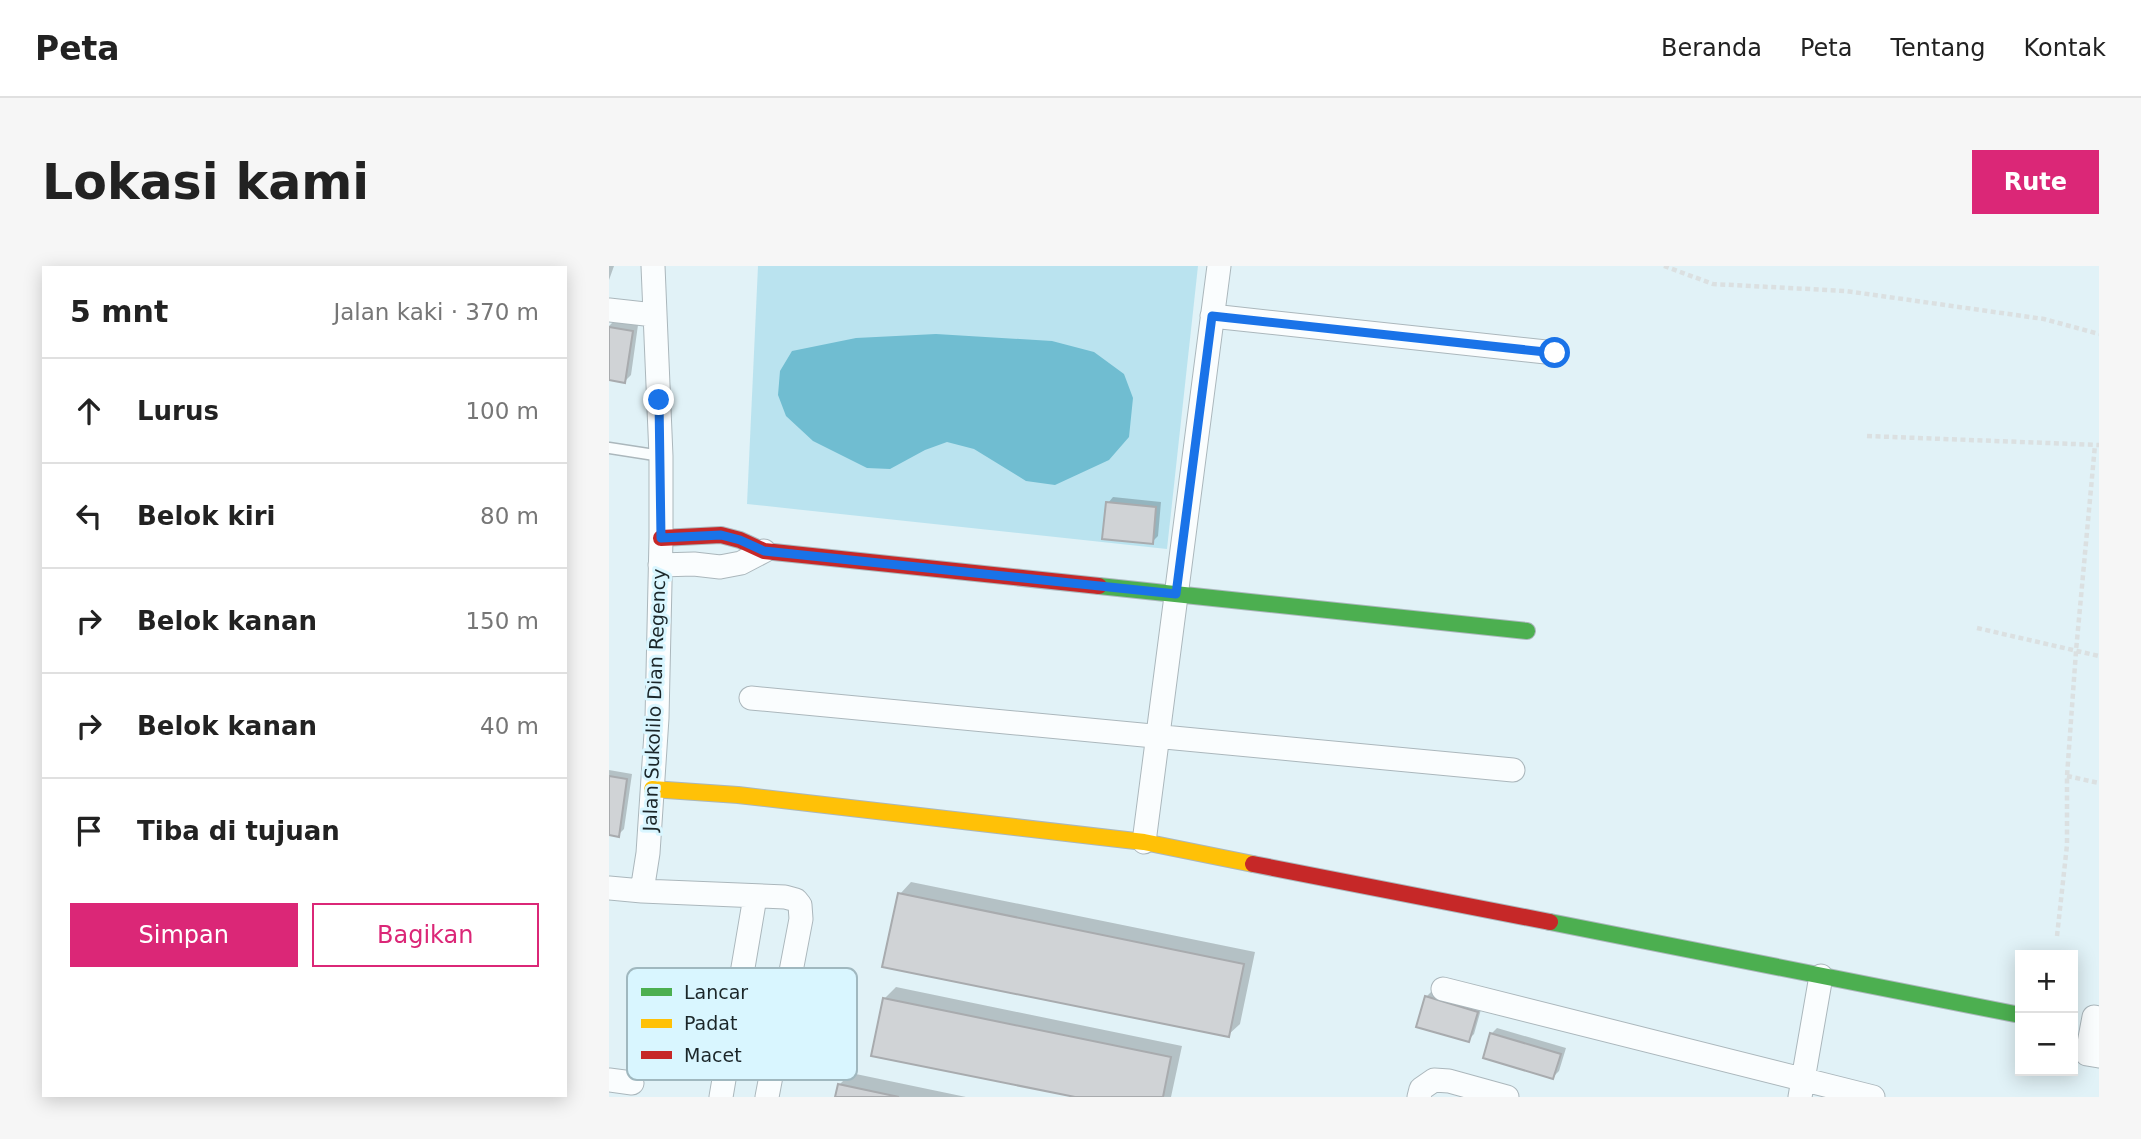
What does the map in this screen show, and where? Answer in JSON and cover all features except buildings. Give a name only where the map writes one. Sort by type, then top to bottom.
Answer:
[{"type":"street","name":"Jalan Sukolilo Dian Regency","points":[[642,891],[648,853],[657,718],[661,538],[661,456],[653,266]]},
{"type":"street","points":[[1143,842],[1219,266]]},
{"type":"street","points":[[609,310],[654,315]]},
{"type":"street","points":[[1212,316],[1555,353]]},
{"type":"street","points":[[661,538],[721,535],[764,551],[1527,631]]},
{"type":"street","points":[[660,565],[720,567],[741,563],[764,551]]},
{"type":"street","points":[[751,698],[1513,770]]},
{"type":"street","points":[[652,789],[738,796],[1143,842],[2015,1014]]},
{"type":"street","points":[[609,888],[790,897],[796,900],[801,910],[790,968]]},
{"type":"street","points":[[743,968],[755,897]]},
{"type":"street","points":[[1802,1088],[1821,976]]},
{"type":"street","points":[[1443,989],[1802,1088],[1874,1097]]},
{"type":"street","points":[[2088,1025],[2087,1054],[2099,1056]]},
{"type":"street","points":[[609,1080],[632,1083]]},
{"type":"street","points":[[1419,1097],[1421,1089],[1434,1080],[1449,1081],[1507,1097]]},
{"type":"lane","points":[[609,449],[661,456]]},
{"type":"path","points":[[1664,266],[1713,284],[1846,291],[2044,319],[2099,334]]},
{"type":"path","points":[[1867,436],[2097,445],[2076,650],[2067,776],[2067,845],[2057,936]]},
{"type":"path","points":[[1977,628],[2099,656]]},
{"type":"path","points":[[2067,776],[2099,783]]},
{"type":"shaded area","points":[[758,266],[1198,266],[1167,549],[747,504]]},
{"type":"water","points":[[936,334],[1052,341],[1094,352],[1124,374],[1133,398],[1129,437],[1109,460],[1055,485],[1026,481],[974,449],[947,442],[925,450],[890,469],[867,468],[813,441],[786,416],[778,395],[780,371],[792,351],[856,338]]},
{"type":"traffic: fast","points":[[1099,586],[1527,631]]},
{"type":"traffic: fast","points":[[1550,922],[2015,1014]]},
{"type":"traffic: slow","points":[[652,789],[738,795],[1144,842],[1253,864]]},
{"type":"traffic: jam","points":[[661,538],[721,535],[764,551],[1099,586]]},
{"type":"traffic: jam","points":[[1253,864],[1550,922]]},
{"type":"route","points":[[659,400],[661,538],[721,535],[764,551],[1176,594],[1212,316],[1555,353]]}]
